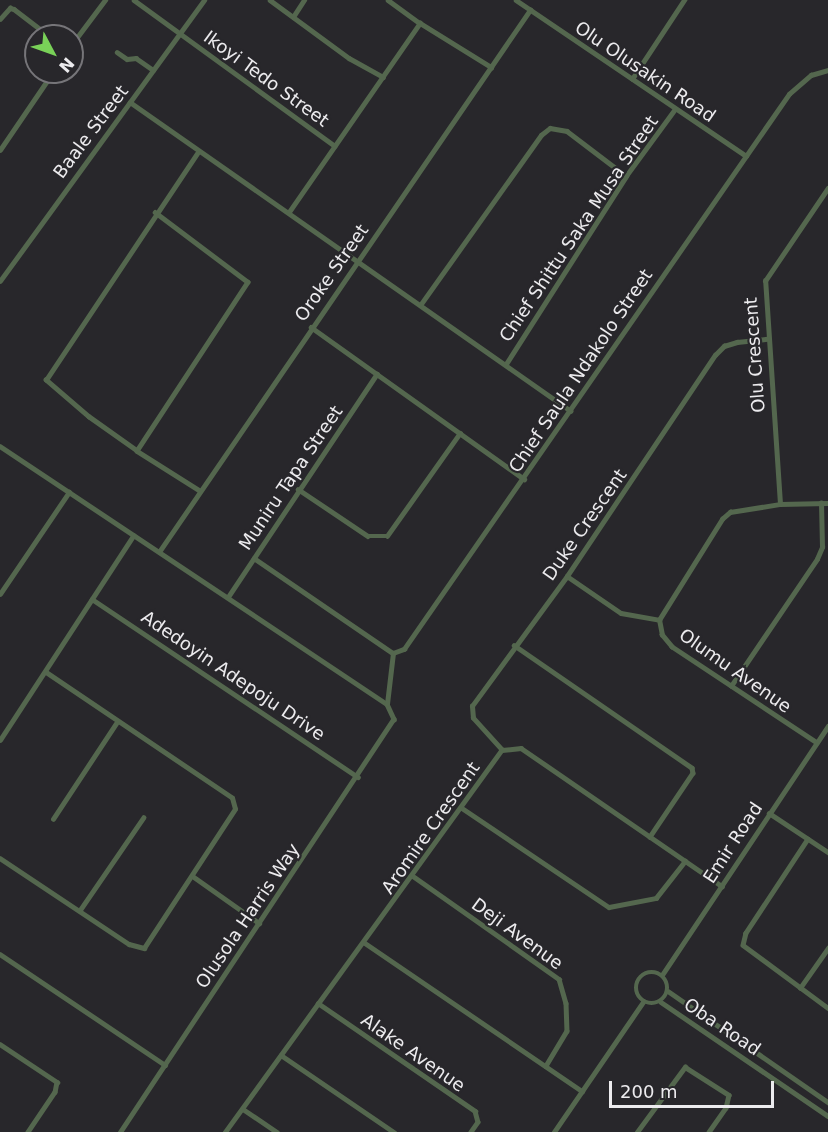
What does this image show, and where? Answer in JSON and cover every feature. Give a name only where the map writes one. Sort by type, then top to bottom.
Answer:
[{"type":"street","points":[[84,28],[105,0]]},
{"type":"street","name":"Ikoyi Tedo Street","points":[[134,0],[335,146]]},
{"type":"street","name":"Baale Street","points":[[0,280],[204,0]]},
{"type":"street","points":[[270,0],[383,77]]},
{"type":"street","points":[[293,17],[304,0]]},
{"type":"street","points":[[387,0],[490,67]]},
{"type":"street","name":"Olu Olusakin Road","points":[[516,0],[746,156]]},
{"type":"street","points":[[632,79],[684,0]]},
{"type":"street","points":[[0,19],[10,8],[33,24]]},
{"type":"street","name":"Oroke Street","points":[[159,552],[199,490],[530,10]]},
{"type":"street","points":[[289,212],[420,23]]},
{"type":"street","points":[[117,52],[127,59],[136,58],[153,70]]},
{"type":"street","name":"Chief Saula Ndakolo Street","points":[[393,653],[404,649],[796,85],[828,70]]},
{"type":"street","points":[[0,150],[45,84]]},
{"type":"street","points":[[130,102],[358,259],[571,411]]},
{"type":"street","name":"Chief Shittu Saka Musa Street","points":[[506,364],[626,176],[675,109]]},
{"type":"street","points":[[421,304],[541,135],[550,128],[567,131],[626,176]]},
{"type":"street","points":[[199,151],[155,212],[46,380],[89,417],[199,490]]},
{"type":"street","name":"Olu Crescent","points":[[780,504],[767,339],[765,282],[828,188]]},
{"type":"street","points":[[137,451],[248,282],[155,212]]},
{"type":"street","points":[[0,266],[6,271]]},
{"type":"street","points":[[311,327],[524,479]]},
{"type":"street","name":"Duke Crescent","points":[[502,750],[471,711],[514,645],[567,576],[715,355],[724,346],[737,342],[767,339]]},
{"type":"street","name":"Muniru Tapa Street","points":[[228,597],[377,374]]},
{"type":"street","points":[[298,489],[368,536],[387,536],[460,433]]},
{"type":"street","points":[[0,446],[387,704],[393,653],[254,558]]},
{"type":"street","points":[[0,594],[69,492]]},
{"type":"street","points":[[731,686],[817,559],[822,547],[821,503]]},
{"type":"street","name":"Olumu Avenue","points":[[817,743],[672,647],[662,635],[659,620],[722,519],[745,507],[828,503]]},
{"type":"street","points":[[0,740],[133,536]]},
{"type":"street","points":[[567,576],[621,613],[659,620]]},
{"type":"street","name":"Adedoyin Adepoju Drive","points":[[92,599],[358,777]]},
{"type":"street","points":[[514,645],[692,768],[693,773],[650,837]]},
{"type":"street","points":[[0,858],[129,944],[144,948],[194,877],[233,814],[236,802],[45,672]]},
{"type":"street","name":"Olusola Harris Way","points":[[121,1132],[393,725],[393,714],[387,704]]},
{"type":"street","points":[[53,819],[117,722]]},
{"type":"street","name":"Emir Road","points":[[662,975],[828,726]]},
{"type":"street","points":[[0,727],[6,731]]},
{"type":"street","name":"Aromire Crescent","points":[[225,1132],[318,1003],[365,944],[502,750],[521,748],[722,886]]},
{"type":"street","points":[[462,808],[609,908],[663,894],[685,861]]},
{"type":"street","points":[[769,813],[828,852]]},
{"type":"street","points":[[80,910],[143,818]]},
{"type":"street","points":[[808,839],[744,939],[743,945],[754,956],[828,1008]]},
{"type":"street","name":"Deji Avenue","points":[[413,876],[559,979],[566,1003],[567,1031],[546,1066]]},
{"type":"street","points":[[194,877],[259,923]]},
{"type":"street","points":[[365,944],[582,1091]]},
{"type":"street","points":[[800,988],[828,948]]},
{"type":"street","points":[[0,954],[165,1065]]},
{"type":"street","points":[[643,1002],[637,994],[639,979],[647,973],[662,975],[668,991],[828,1102]]},
{"type":"street","points":[[643,1002],[661,1002],[668,991]]},
{"type":"street","points":[[554,1132],[643,1002]]},
{"type":"street","name":"Oba Road","points":[[661,1002],[828,1116]]},
{"type":"street","name":"Alake Avenue","points":[[318,1003],[475,1111],[478,1122],[471,1132]]},
{"type":"street","points":[[0,1044],[50,1075],[57,1082],[55,1092],[28,1132]]},
{"type":"street","points":[[281,1055],[394,1132]]},
{"type":"street","points":[[768,1075],[775,1065]]},
{"type":"street","points":[[637,1132],[685,1066],[729,1095],[729,1102],[710,1132]]},
{"type":"street","points":[[796,1094],[803,1084]]},
{"type":"street","points":[[243,1109],[277,1132]]}]
